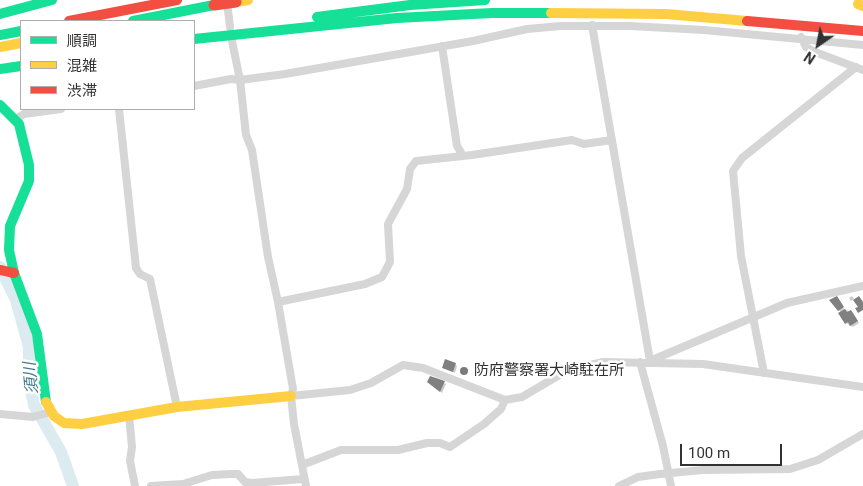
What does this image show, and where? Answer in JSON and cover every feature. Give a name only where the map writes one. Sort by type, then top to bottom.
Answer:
[{"type":"main road","points":[[24,8],[36,0]]},
{"type":"main road","points":[[0,14],[52,0]]},
{"type":"main road","points":[[73,20],[177,0]]},
{"type":"main road","points":[[138,20],[231,1],[248,0]]},
{"type":"main road","points":[[195,38],[207,32],[362,10],[485,0]]},
{"type":"main road","points":[[195,38],[397,18],[529,12],[675,14],[863,31]]},
{"type":"main road","points":[[0,35],[20,30]]},
{"type":"main road","points":[[0,47],[20,43]]},
{"type":"main road","points":[[0,69],[20,66]]},
{"type":"main road","points":[[0,105],[16,119],[24,136],[30,171],[26,192],[14,213],[8,233],[8,272],[26,300],[37,334],[49,413],[60,421],[71,424],[177,407],[291,396]]},
{"type":"street","points":[[230,27],[231,1]]},
{"type":"street","points":[[592,25],[650,361]]},
{"type":"street","points":[[195,86],[231,78],[240,80],[285,74],[527,29],[592,25],[801,37],[863,45]]},
{"type":"street","points":[[801,37],[806,47],[814,52],[859,69]]},
{"type":"street","points":[[151,486],[183,484],[212,475],[230,474],[238,474],[246,482],[305,482],[291,396],[293,389],[268,257],[252,150],[246,135],[240,80],[232,41]]},
{"type":"street","points":[[442,46],[456,146],[463,156]]},
{"type":"street","points":[[764,373],[752,320],[741,256],[733,171],[742,158],[859,69]]},
{"type":"street","points":[[16,119],[24,114],[54,110]]},
{"type":"street","points":[[119,110],[136,268],[140,274],[150,279],[177,407]]},
{"type":"street","points":[[278,302],[366,284],[382,277],[390,262],[388,224],[407,189],[412,165],[421,159],[463,156],[572,140],[584,144],[612,140]]},
{"type":"street","points":[[650,361],[674,349],[752,320],[787,303],[863,286]]},
{"type":"street","points":[[291,396],[350,390],[370,383],[403,365],[423,368],[505,400],[522,397],[578,367],[603,362],[650,361],[703,364],[863,387]]},
{"type":"street","points":[[640,362],[671,486]]},
{"type":"street","points":[[302,465],[341,450],[398,450],[427,443],[440,443],[450,447],[484,424],[501,409],[505,400]]},
{"type":"street","points":[[0,414],[33,417],[49,413]]},
{"type":"street","points":[[129,415],[132,447],[130,461],[135,486]]},
{"type":"street","points":[[619,486],[638,477],[721,469],[790,469],[818,460],[863,434]]},
{"type":"building","points":[[837,296],[844,307],[838,311],[829,300]]},
{"type":"building","points":[[859,296],[863,302],[863,310],[858,313],[855,308],[858,307],[853,300]]},
{"type":"building","points":[[845,309],[847,312],[851,310],[858,321],[850,326],[848,322],[845,324],[838,313]]},
{"type":"building","points":[[445,359],[456,363],[453,372],[442,368]]},
{"type":"building","points":[[430,376],[445,381],[440,392],[427,382]]},
{"type":"waterway","name":"須川","points":[[0,267],[16,300],[29,347],[29,380],[34,405],[61,452],[73,486]]},
{"type":"traffic: fast","points":[[0,14],[52,0]]},
{"type":"traffic: fast","points":[[317,17],[410,5],[485,0]]},
{"type":"traffic: fast","points":[[138,20],[214,5]]},
{"type":"traffic: fast","points":[[195,39],[397,18],[492,13],[551,13]]},
{"type":"traffic: fast","points":[[0,35],[20,31]]},
{"type":"traffic: fast","points":[[0,69],[20,66]]},
{"type":"traffic: fast","points":[[0,105],[19,124],[29,165],[29,181],[10,226],[9,250],[14,273],[37,334],[46,402]]},
{"type":"traffic: slow","points":[[236,2],[248,0]]},
{"type":"traffic: slow","points":[[858,4],[863,6]]},
{"type":"traffic: slow","points":[[551,13],[666,14],[747,21]]},
{"type":"traffic: slow","points":[[0,47],[20,43]]},
{"type":"traffic: slow","points":[[46,402],[54,416],[64,423],[82,424],[177,407],[291,396]]},
{"type":"traffic: jam","points":[[74,20],[177,0]]},
{"type":"traffic: jam","points":[[214,5],[236,2]]},
{"type":"traffic: jam","points":[[747,21],[863,31]]},
{"type":"traffic: jam","points":[[0,270],[14,273]]},
{"type":"place","name":"防府警察署大崎駐在所","points":[[464,371]]}]
